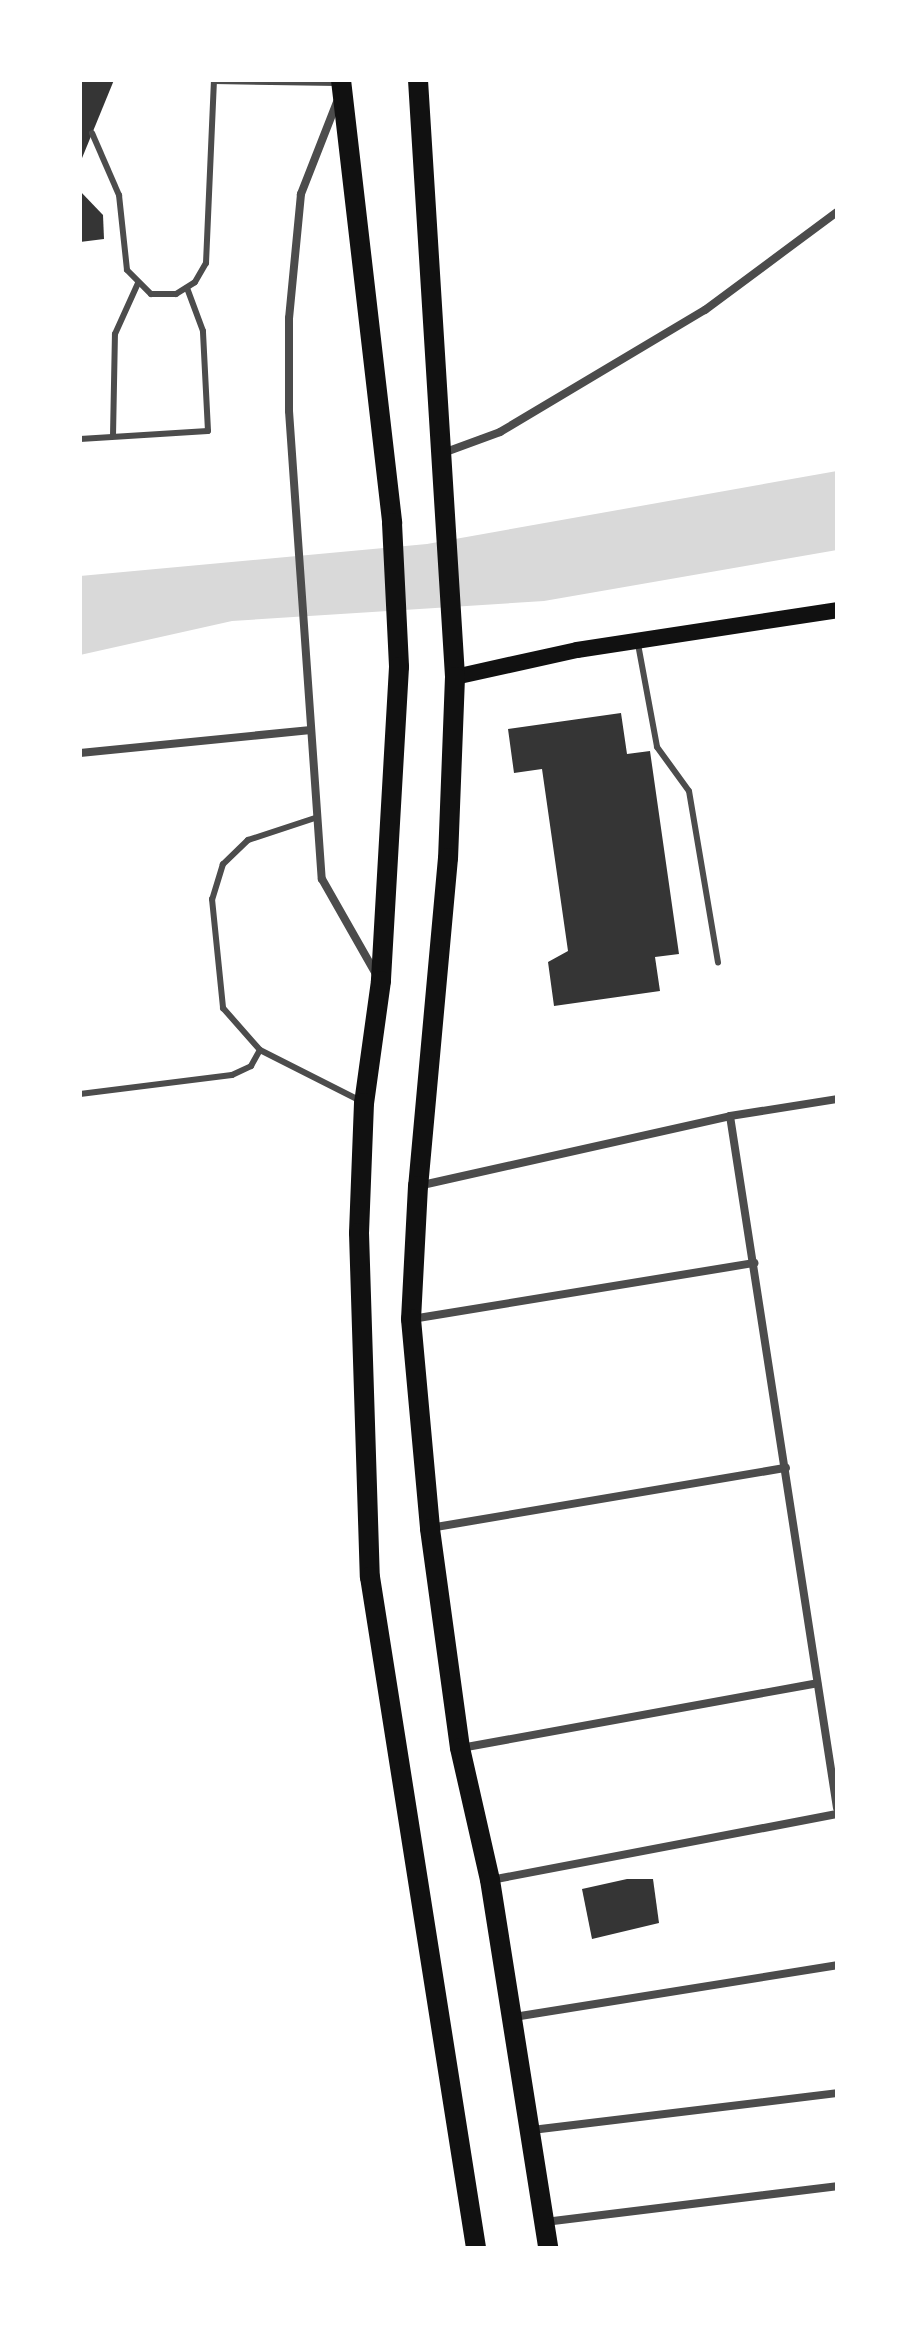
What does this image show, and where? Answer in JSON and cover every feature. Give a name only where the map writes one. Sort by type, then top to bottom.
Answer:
[{"type":"main road","points":[[418,80],[455,677],[448,858],[418,1186],[411,1319],[430,1529],[460,1748],[490,1880],[509,2017],[531,2130],[548,2248]]},
{"type":"main road","points":[[340,87],[392,523],[399,667],[381,981],[364,1103],[359,1233],[370,1577],[476,2248]]},
{"type":"main road","points":[[455,677],[637,641],[837,611]]},
{"type":"street","points":[[340,87],[301,194],[289,318],[299,548],[322,879],[381,981]]},
{"type":"street","points":[[441,454],[500,432],[705,310],[837,212]]},
{"type":"street","points":[[80,753],[311,730]]},
{"type":"street","points":[[418,1186],[730,1116],[837,1099]]},
{"type":"street","points":[[490,1880],[837,1811],[730,1116]]},
{"type":"street","points":[[411,1319],[754,1263]]},
{"type":"street","points":[[430,1529],[786,1468]]},
{"type":"street","points":[[460,1748],[817,1683]]},
{"type":"street","points":[[509,2017],[837,1965]]},
{"type":"street","points":[[531,2130],[837,2093]]},
{"type":"street","points":[[544,2222],[837,2186]]},
{"type":"lane","points":[[92,133],[119,195],[122,257],[138,283],[163,295],[187,288],[206,263],[214,81],[340,87]]},
{"type":"lane","points":[[113,436],[115,334],[138,283]]},
{"type":"lane","points":[[80,439],[208,431],[203,331],[187,288]]},
{"type":"lane","points":[[637,641],[657,747],[687,784],[718,963]]},
{"type":"lane","points":[[318,817],[248,840],[234,850],[215,881],[223,1008],[260,1050],[364,1103]]},
{"type":"lane","points":[[80,1094],[232,1075],[251,1066],[260,1050]]},
{"type":"shaded area","points":[[837,471],[837,550],[544,601],[232,621],[80,655],[80,576],[427,544]]},
{"type":"building","points":[[80,80],[114,80],[80,163]]},
{"type":"building","points":[[80,191],[103,215],[104,239],[80,242]]},
{"type":"building","points":[[621,713],[627,754],[650,751],[679,954],[655,957],[660,991],[554,1006],[548,962],[568,951],[542,769],[514,773],[508,729]]},
{"type":"building","points":[[627,1879],[653,1879],[659,1923],[592,1939],[582,1889]]}]
